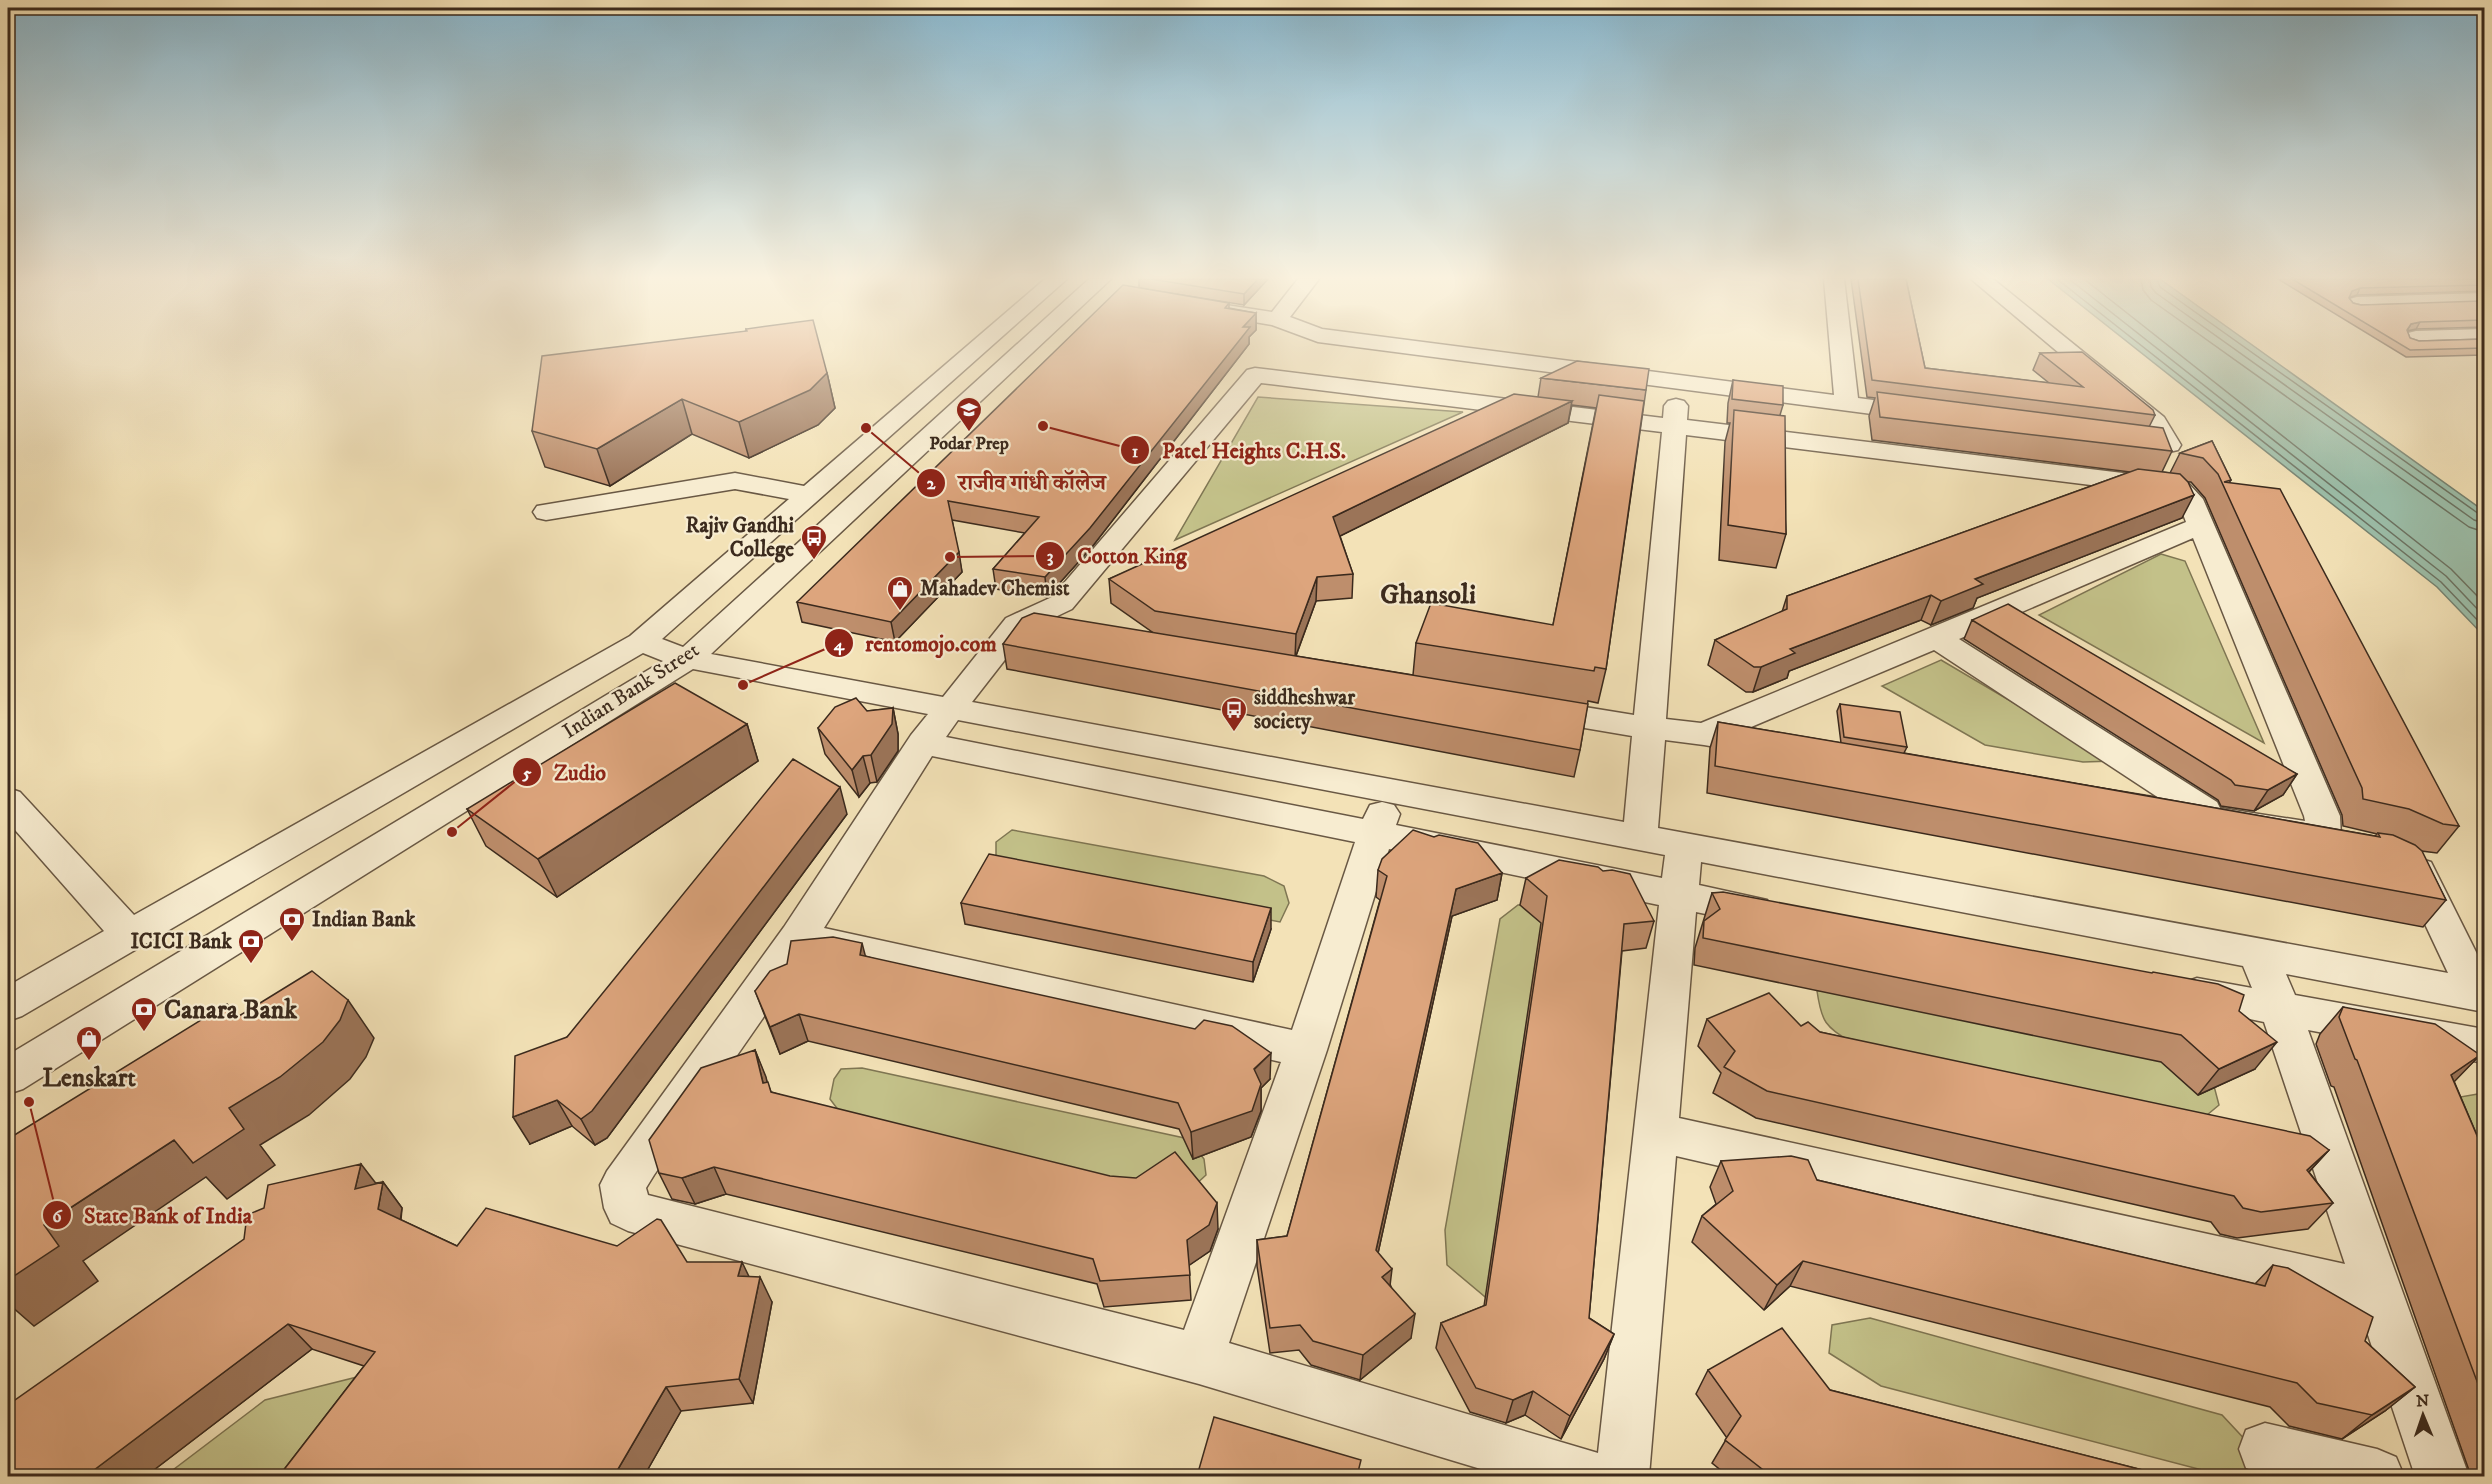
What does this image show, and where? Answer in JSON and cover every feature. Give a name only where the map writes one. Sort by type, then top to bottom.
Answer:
[{"type":"street","name":"Indian Bank Street","points":[[8,1005],[641,642],[977,348]]},
{"type":"street","name":"Indian Bank Street","points":[[8,1076],[688,659],[1033,348]]},
{"type":"street","points":[[1417,348],[1939,416]]},
{"type":"street","points":[[1841,348],[1847,404]]},
{"type":"street","points":[[2065,348],[2155,422],[2169,445],[2146,442]]},
{"type":"street","points":[[1062,603],[1256,375],[2164,486],[2180,490],[2190,499],[2322,816],[2358,845]]},
{"type":"street","points":[[1640,837],[1678,383]]},
{"type":"street","points":[[1462,426],[1505,407]]},
{"type":"street","points":[[546,512],[735,481],[809,495]]},
{"type":"street","points":[[1704,734],[2201,525]]},
{"type":"street","points":[[1116,579],[1017,624],[949,708],[923,743],[798,937],[628,1177],[623,1185],[627,1208],[644,1216],[1199,1359],[1590,1476]]},
{"type":"street","points":[[1017,624],[1649,728],[1704,734],[2217,819],[2358,845],[2408,859],[2417,868],[2481,996]]},
{"type":"street","points":[[1936,638],[2217,819]]},
{"type":"street","points":[[641,642],[688,659],[2481,996]]},
{"type":"street","points":[[923,743],[1786,916]]},
{"type":"street","points":[[1199,1359],[1306,1050],[1374,834],[1392,791]]},
{"type":"street","points":[[8,800],[130,935]]},
{"type":"street","points":[[1622,1476],[1684,846]]},
{"type":"street","points":[[798,937],[1306,1050]]},
{"type":"street","points":[[2258,954],[2280,1009],[2442,1476]]},
{"type":"street","points":[[2163,987],[2484,1046]]},
{"type":"street","points":[[1655,1132],[2378,1295]]},
{"type":"street","points":[[2265,1449],[2376,1476]]},
{"type":"shaded area","points":[[1258,397],[1463,412],[1175,540]]},
{"type":"shaded area","points":[[2161,554],[2185,561],[2264,743],[2039,615]]},
{"type":"shaded area","points":[[1941,660],[2112,761],[2083,762],[1985,745],[1882,686]]},
{"type":"shaded area","points":[[1012,830],[1264,876],[1284,886],[1289,903],[1280,922],[1010,869],[996,856],[996,842]]},
{"type":"shaded area","points":[[1545,904],[1490,1301],[1447,1265],[1445,1230],[1500,919],[1518,905]]},
{"type":"shaded area","points":[[1843,987],[2161,1051],[2214,1086],[2219,1105],[2201,1120],[1854,1044],[1827,1024],[1819,1002],[1817,991]]},
{"type":"shaded area","points":[[862,1068],[1189,1139],[1204,1159],[1206,1175],[1194,1186],[1159,1194],[842,1115],[830,1099],[834,1079],[841,1069]]},
{"type":"shaded area","points":[[2484,1093],[2484,1196],[2460,1097]]},
{"type":"shaded area","points":[[1870,1318],[2222,1415],[2250,1445],[2260,1471],[2225,1476],[1881,1386],[1829,1353],[1832,1325]]},
{"type":"shaded area","points":[[373,1373],[307,1476],[165,1476],[265,1400]]},
{"type":"water","points":[[2135,348],[2257,348],[2484,511],[2484,636],[2437,587]]},
{"type":"building","points":[[606,348],[820,348],[827,373],[810,390],[739,422],[682,399],[597,449],[532,431],[542,356]]},
{"type":"building","points":[[1058,348],[1233,348],[1090,528],[1045,577],[993,569],[1039,517],[948,501],[959,552],[891,622],[797,602]]},
{"type":"building","points":[[1868,348],[1921,348],[1925,368],[2083,387],[2040,353],[2082,352],[2153,410],[2155,415],[1872,380]]},
{"type":"building","points":[[2407,348],[2475,348],[2410,350]]},
{"type":"building","points":[[1577,361],[1649,369],[1646,390],[1541,378]]},
{"type":"building","points":[[1733,380],[1783,386],[1783,405],[1732,399]]},
{"type":"building","points":[[1877,392],[2163,428],[2172,451],[1880,417]]},
{"type":"building","points":[[1514,394],[1572,401],[1333,517],[1353,574],[1317,577],[1296,634],[1155,611],[1109,579]]},
{"type":"building","points":[[1599,395],[1644,401],[1606,669],[1595,667],[1594,671],[1416,643],[1431,603],[1553,625]]},
{"type":"building","points":[[1734,410],[1785,416],[1786,534],[1728,525]]},
{"type":"building","points":[[2212,441],[2231,480],[2224,482],[2280,489],[2459,826],[2443,824],[2409,809],[2363,799],[2362,788],[2218,474],[2203,458],[2180,453]]},
{"type":"building","points":[[2138,469],[2180,474],[2188,482],[2194,495],[1975,579],[1983,584],[1941,601],[1931,595],[1790,649],[1795,653],[1761,667],[1754,667],[1715,640],[1787,609],[1787,596]]},
{"type":"building","points":[[2008,604],[2297,774],[2268,790],[2235,785],[2231,780],[1972,620]]},
{"type":"building","points":[[1034,613],[1588,704],[1580,750],[1003,644],[1022,618]]},
{"type":"building","points":[[675,683],[747,724],[538,859],[467,809]]},
{"type":"building","points":[[856,698],[867,711],[893,708],[892,724],[871,755],[863,756],[852,770],[818,728],[835,707]]},
{"type":"building","points":[[1840,704],[1900,712],[1907,747],[1844,737]]},
{"type":"building","points":[[1718,722],[2380,837],[2378,833],[2393,835],[2415,845],[2422,851],[2446,900],[1715,766]]},
{"type":"building","points":[[793,759],[840,787],[592,1111],[581,1119],[557,1100],[513,1117],[515,1056],[567,1037]]},
{"type":"building","points":[[1413,830],[1434,837],[1439,835],[1478,843],[1502,873],[1456,889],[1376,1250],[1392,1269],[1382,1277],[1415,1314],[1363,1355],[1313,1341],[1300,1325],[1270,1328],[1257,1240],[1287,1236],[1387,876],[1378,870],[1382,859]]},
{"type":"building","points":[[989,854],[1271,908],[1253,962],[961,903]]},
{"type":"building","points":[[1559,860],[1598,867],[1603,871],[1612,870],[1630,874],[1654,921],[1624,924],[1589,1318],[1614,1334],[1570,1416],[1533,1391],[1513,1400],[1476,1388],[1441,1323],[1486,1305],[1547,896],[1526,878]]},
{"type":"building","points":[[1723,892],[2218,984],[2244,995],[2239,1011],[2277,1042],[2219,1069],[2181,1035],[1703,938],[1704,921],[1720,909],[1712,893]]},
{"type":"building","points":[[833,937],[862,943],[860,955],[1195,1029],[1204,1020],[1232,1026],[1271,1053],[1254,1069],[1261,1084],[1252,1111],[1191,1132],[1178,1103],[799,1014],[770,1027],[755,991],[770,971],[787,964],[791,941]]},
{"type":"building","points":[[312,971],[348,1000],[340,1020],[323,1042],[280,1077],[229,1108],[244,1129],[193,1163],[174,1140],[44,1225],[59,1246],[8,1280],[8,1139],[227,1004],[239,1016]]},
{"type":"building","points":[[1769,993],[1801,1026],[1808,1022],[1820,1032],[2310,1136],[2329,1150],[2307,1170],[2333,1203],[2261,1212],[2243,1208],[2234,1196],[1767,1091],[1724,1067],[1735,1051],[1707,1019]]},
{"type":"building","points":[[2343,1007],[2435,1024],[2480,1055],[2451,1075],[2484,1152],[2484,1400],[2339,1017]]},
{"type":"building","points":[[755,1050],[763,1083],[768,1082],[771,1092],[1110,1176],[1136,1178],[1175,1152],[1217,1203],[1209,1225],[1187,1240],[1190,1275],[1100,1281],[1093,1259],[714,1167],[682,1178],[659,1173],[649,1140],[701,1068]]},
{"type":"building","points":[[1791,1156],[1808,1160],[1817,1180],[2265,1286],[2273,1265],[2288,1268],[2373,1317],[2365,1341],[2415,1387],[2372,1415],[2317,1403],[2297,1383],[1803,1261],[1777,1285],[1702,1216],[1733,1191],[1721,1161]]},
{"type":"building","points":[[361,1164],[355,1189],[383,1182],[378,1209],[457,1246],[486,1208],[617,1246],[657,1219],[661,1220],[687,1262],[742,1262],[738,1276],[760,1277],[739,1379],[666,1387],[614,1476],[279,1476],[375,1352],[288,1324],[86,1476],[8,1476],[8,1405],[244,1239],[247,1215],[264,1208],[268,1185]]},
{"type":"building","points":[[1782,1328],[1830,1390],[2166,1476],[1771,1476],[1725,1440],[1741,1416],[1708,1370]]},
{"type":"building","points":[[1214,1417],[1361,1460],[1357,1476],[1197,1476]]},
{"type":"place","name":"Patel Heights C.H.S.","points":[[1043,426]]},
{"type":"place","name":"राजीव गांधी कॉलेज","points":[[866,428]]},
{"type":"place","name":"Podar Prep","points":[[969,433]]},
{"type":"place","name":"Cotton King","points":[[950,557]]},
{"type":"place","name":"Rajiv Gandhi College","points":[[814,561]]},
{"type":"place","name":"Mahadev Chemist","points":[[900,612]]},
{"type":"place","name":"rentomojo.com","points":[[743,685]]},
{"type":"place","name":"siddheshwar society","points":[[1234,733]]},
{"type":"place","name":"Zudio","points":[[452,832]]},
{"type":"place","name":"Indian Bank","points":[[292,943]]},
{"type":"place","name":"ICICI Bank","points":[[251,965]]},
{"type":"place","name":"Canara Bank","points":[[144,1033]]},
{"type":"place","name":"Lenskart","points":[[89,1062]]},
{"type":"place","name":"State Bank of India","points":[[29,1102]]},
{"type":"district","name":"Ghansoli","points":[[1428,595]]}]
